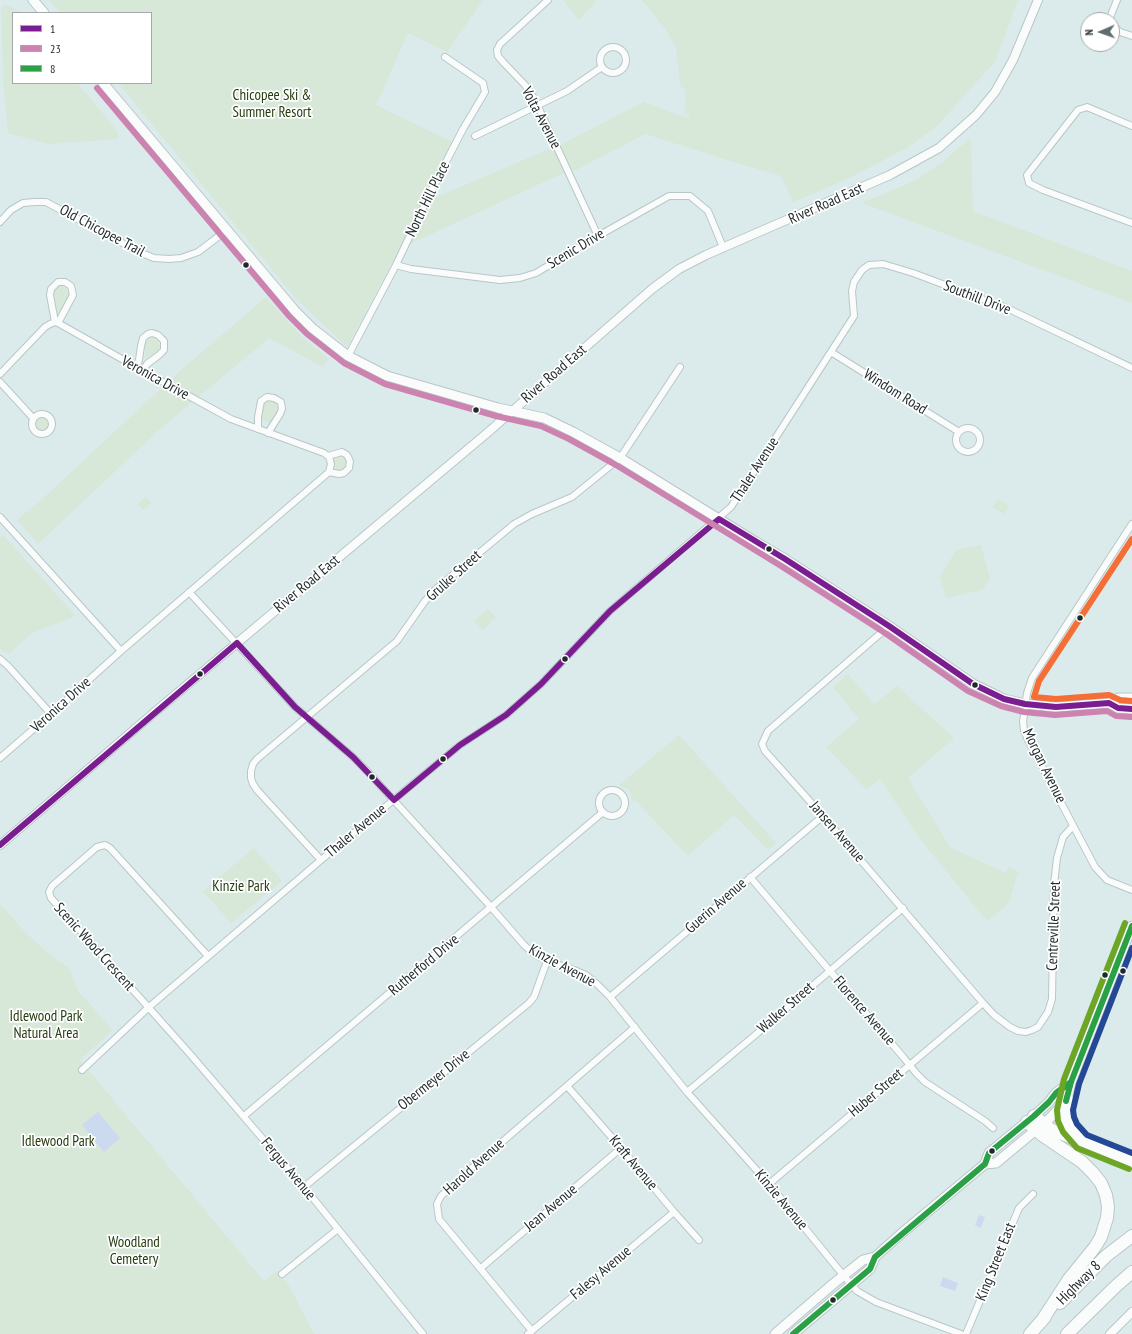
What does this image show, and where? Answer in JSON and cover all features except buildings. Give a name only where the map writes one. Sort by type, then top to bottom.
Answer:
[{"type":"highway","points":[[1067,1099],[1065,1110],[1066,1119],[1070,1128],[1082,1142]]},
{"type":"highway","points":[[1030,1119],[1093,1173],[1101,1183],[1106,1195],[1108,1208],[1107,1218],[1101,1237],[1095,1247],[1069,1278],[1041,1322]]},
{"type":"highway","points":[[1040,1127],[1050,1129],[1132,1162]]},
{"type":"highway","name":"Highway 8","points":[[1030,1334],[1106,1256],[1132,1236]]},
{"type":"highway","name":"Highway 8","points":[[1068,1334],[1132,1272]]},
{"type":"main road","points":[[34,0],[43,12]]},
{"type":"main road","points":[[104,84],[294,311],[312,328],[348,356],[387,376],[421,387],[544,418],[573,432],[620,458],[785,559],[889,626],[973,684],[1004,698],[1025,704],[1056,706],[1109,703],[1118,698],[1132,698]]},
{"type":"main road","points":[[1109,703],[1118,708],[1132,709]]},
{"type":"main road","points":[[985,1164],[996,1163],[1056,1113],[1067,1099],[1071,1082],[1130,939],[1132,926]]},
{"type":"main road","points":[[793,1334],[870,1269],[875,1257],[985,1164],[989,1153],[1049,1102],[1056,1093],[1071,1082]]},
{"type":"main road","points":[[775,1334],[863,1260],[875,1257]]},
{"type":"street","name":"Volta Avenue","points":[[548,0],[500,44],[497,50],[498,56],[525,85],[537,105],[598,236]]},
{"type":"street","name":"River Road East","points":[[0,845],[156,711],[512,411],[652,289],[679,269],[723,247],[890,175],[939,148],[976,115],[995,92],[1013,60],[1038,0]]},
{"type":"street","points":[[1112,12],[1117,0]]},
{"type":"street","points":[[1120,32],[1132,36]]},
{"type":"street","points":[[615,47],[619,48],[625,54],[626,64],[621,71],[612,73],[607,72],[602,67],[600,58],[604,50],[615,47]]},
{"type":"street","name":"North Hill Place","points":[[348,356],[396,265],[431,191],[463,129],[485,92],[483,83],[445,57]]},
{"type":"street","points":[[475,136],[567,91],[602,67]]},
{"type":"street","points":[[1132,126],[1087,107],[1078,110],[1027,175],[1029,183],[1043,190],[1132,223]]},
{"type":"street","name":"Scenic Drive","points":[[396,265],[411,269],[500,280],[520,278],[536,273],[669,196],[690,196],[708,211],[723,247]]},
{"type":"street","name":"Old Chicopee Trail","points":[[0,222],[11,210],[23,204],[46,202],[139,252],[154,258],[169,259],[181,258],[198,252],[227,230]]},
{"type":"street","name":"Southill Drive","points":[[854,316],[852,291],[857,275],[869,265],[883,264],[913,273],[1009,309],[1132,368]]},
{"type":"street","points":[[0,374],[45,327],[56,323],[73,295],[71,286],[65,282],[58,282],[51,289],[50,295],[56,323]]},
{"type":"street","name":"Thaler Avenue","points":[[82,1070],[149,1007],[321,860],[460,745],[506,715],[541,684],[610,611],[732,507],[854,316]]},
{"type":"street","name":"Veronica Drive","points":[[0,758],[121,651],[329,472],[339,474],[344,473],[349,468],[350,461],[347,455],[342,452],[328,456],[324,452],[231,419],[56,323]]},
{"type":"street","points":[[136,368],[143,338],[152,333],[158,335],[164,341],[164,350],[146,364],[143,371]]},
{"type":"street","name":"Windom Road","points":[[831,352],[958,432]]},
{"type":"street","name":"Grulke Street","points":[[321,860],[257,790],[251,778],[253,764],[257,759],[397,641],[425,601],[436,589],[514,524],[532,514],[572,497],[620,458],[680,367]]},
{"type":"street","points":[[0,382],[33,418]]},
{"type":"street","points":[[258,429],[258,417],[261,401],[266,398],[274,398],[281,402],[282,409],[268,433]]},
{"type":"street","points":[[966,427],[977,430],[981,438],[978,447],[972,451],[966,452],[962,450],[956,444],[958,432],[966,427]]},
{"type":"street","points":[[328,456],[331,464],[329,472]]},
{"type":"street","points":[[0,517],[121,651]]},
{"type":"street","name":"Morgan Avenue","points":[[1132,524],[1032,678],[1027,693],[1023,722],[1024,730],[1095,867],[1107,880],[1132,890]]},
{"type":"street","name":"Kinzie Avenue","points":[[189,592],[290,701],[307,718],[353,757],[394,800],[524,945],[546,961],[574,970],[586,976],[610,997],[636,1027],[687,1092],[769,1184],[851,1285],[862,1295],[876,1302],[961,1334]]},
{"type":"street","name":"Jansen Avenue","points":[[889,626],[768,731],[762,744],[765,751],[903,908],[994,1015],[1018,1031],[1026,1032],[1038,1027]]},
{"type":"street","points":[[0,659],[51,714]]},
{"type":"street","points":[[611,790],[622,794],[625,803],[620,814],[616,816],[609,816],[603,812],[599,804],[600,797],[603,794],[611,790]]},
{"type":"street","name":"Rutherford Drive","points":[[244,1116],[603,812]]},
{"type":"street","name":"Guerin Avenue","points":[[610,997],[823,816]]},
{"type":"street","name":"Centreville Street","points":[[1038,1027],[1048,1012],[1052,999],[1054,884],[1057,858],[1063,837],[1073,826]]},
{"type":"street","name":"Scenic Wood Crescent","points":[[149,1007],[50,898],[49,892],[52,886],[97,847],[105,845],[110,848],[208,956]]},
{"type":"street","name":"Florence Avenue","points":[[750,877],[910,1064],[916,1073],[925,1082],[985,1121],[993,1128]]},
{"type":"street","name":"Walker Street","points":[[687,1092],[760,1032],[903,908]]},
{"type":"street","name":"Obermeyer Drive","points":[[304,1187],[529,1003],[534,997],[546,961]]},
{"type":"street","name":"Huber Street","points":[[769,1184],[983,1003]]},
{"type":"street","name":"Fergus Avenue","points":[[149,1007],[304,1187],[423,1334]]},
{"type":"street","name":"Harold Avenue","points":[[530,1332],[481,1268],[439,1219],[437,1204],[442,1196],[467,1172],[636,1027]]},
{"type":"street","name":"Kraft Avenue","points":[[567,1086],[674,1212],[700,1240]]},
{"type":"street","name":"Jean Avenue","points":[[481,1268],[621,1148]]},
{"type":"street","name":"King Street East","points":[[966,1334],[1018,1208],[1034,1194]]},
{"type":"street","name":"Falesy Avenue","points":[[530,1332],[674,1212]]},
{"type":"street","points":[[282,1274],[338,1229]]},
{"type":"street","points":[[1110,1334],[1132,1312]]},
{"type":"green space","name":"Chicopee Ski & Summer Resort","points":[[49,0],[483,0],[447,52],[408,33],[376,105],[452,142],[390,267],[347,347],[297,300],[119,84],[152,84],[152,12],[59,12]]},
{"type":"green space","points":[[563,0],[597,0],[579,20]]},
{"type":"green space","points":[[642,0],[1018,0],[995,62],[936,127],[907,148],[845,180],[793,202],[781,176],[645,134],[578,169],[559,175],[410,244],[432,199],[566,142],[644,102],[689,119],[689,116],[684,113],[686,96],[685,89],[680,86],[676,47],[666,30]]},
{"type":"green space","points":[[5,4],[20,12],[12,12],[12,84],[78,84],[116,129],[119,139],[48,144],[8,133],[3,79],[1,9]]},
{"type":"green space","points":[[971,137],[973,211],[1132,271],[1132,303],[862,203],[914,181],[943,162]]},
{"type":"green space","points":[[60,286],[66,287],[69,293],[67,301],[59,313],[57,312],[53,293],[56,288]]},
{"type":"green space","points":[[266,297],[302,337],[328,358],[323,367],[269,338],[160,429],[38,544],[17,520],[41,500],[182,369]]},
{"type":"green space","points":[[150,337],[158,340],[160,347],[157,351],[145,359],[145,343]]},
{"type":"green space","points":[[269,400],[275,402],[278,407],[277,413],[270,423],[262,420],[263,406],[266,401]]},
{"type":"green space","points":[[42,418],[46,420],[48,424],[46,428],[42,430],[38,428],[36,424],[38,420]]},
{"type":"green space","points":[[339,456],[345,459],[346,464],[343,469],[338,470],[335,467],[334,458]]},
{"type":"green space","points":[[146,497],[151,503],[143,510],[138,504]]},
{"type":"green space","points":[[998,499],[1009,506],[1004,514],[993,507]]},
{"type":"green space","points":[[3,535],[76,616],[32,633],[9,654],[0,649],[0,538]]},
{"type":"green space","points":[[981,545],[990,579],[982,590],[946,598],[940,577],[956,550]]},
{"type":"green space","points":[[488,609],[496,618],[483,630],[474,621]]},
{"type":"green space","points":[[848,674],[874,704],[897,686],[954,738],[908,778],[950,847],[1005,873],[1009,867],[1018,872],[1009,903],[987,921],[920,839],[880,779],[866,789],[826,747],[859,719],[833,687]]},
{"type":"green space","points":[[679,735],[776,843],[768,850],[734,815],[688,856],[635,800],[633,802],[629,790],[619,785]]},
{"type":"green space","name":"Kinzie Park","points":[[254,848],[282,881],[231,923],[203,891]]},
{"type":"green space","points":[[0,904],[24,931],[42,948],[70,969],[78,991],[112,1029],[112,1031],[80,1060],[264,1281],[277,1271],[287,1282],[314,1334],[0,1334]]},
{"type":"water","points":[[98,1112],[120,1138],[104,1152],[82,1125]]},
{"type":"water","points":[[979,1215],[985,1217],[981,1228],[975,1225]]},
{"type":"water","points":[[943,1277],[958,1283],[955,1291],[940,1286]]},
{"type":"transit line","name":"23","points":[[97,88],[289,316],[307,334],[344,363],[385,384],[496,416],[541,426],[569,439],[616,465],[781,566],[885,633],[968,691],[1001,706],[1024,712],[1055,715],[1107,711],[1116,716],[1131,717]]},
{"type":"transit line","name":"1","points":[[0,845],[237,643],[295,707],[353,757],[394,800],[460,745],[506,715],[541,684],[610,611],[719,519],[785,559],[889,626],[973,684],[1004,699],[1025,704],[1056,707],[1109,703],[1118,708],[1132,709]]},
{"type":"transit line","points":[[1132,539],[1039,681],[1034,697],[1056,699],[1109,695],[1120,700],[1132,701]]},
{"type":"transit line","points":[[1125,923],[1064,1079],[1057,1110],[1058,1121],[1063,1132],[1077,1148],[1129,1169]]},
{"type":"transit line","name":"8","points":[[1066,1101],[1071,1082],[1132,926]]},
{"type":"transit line","points":[[1132,948],[1079,1084],[1073,1110],[1077,1124],[1087,1135],[1132,1153]]},
{"type":"transit line","name":"8","points":[[793,1334],[870,1269],[875,1257],[985,1164],[989,1153],[1034,1116],[1056,1093],[1071,1082]]},
{"type":"park label","name":"Idlewood Park Natural Area","points":[[46,1026]]},
{"type":"park label","name":"Idlewood Park","points":[[58,1142]]},
{"type":"park label","name":"Woodland Cemetery","points":[[134,1252]]}]
